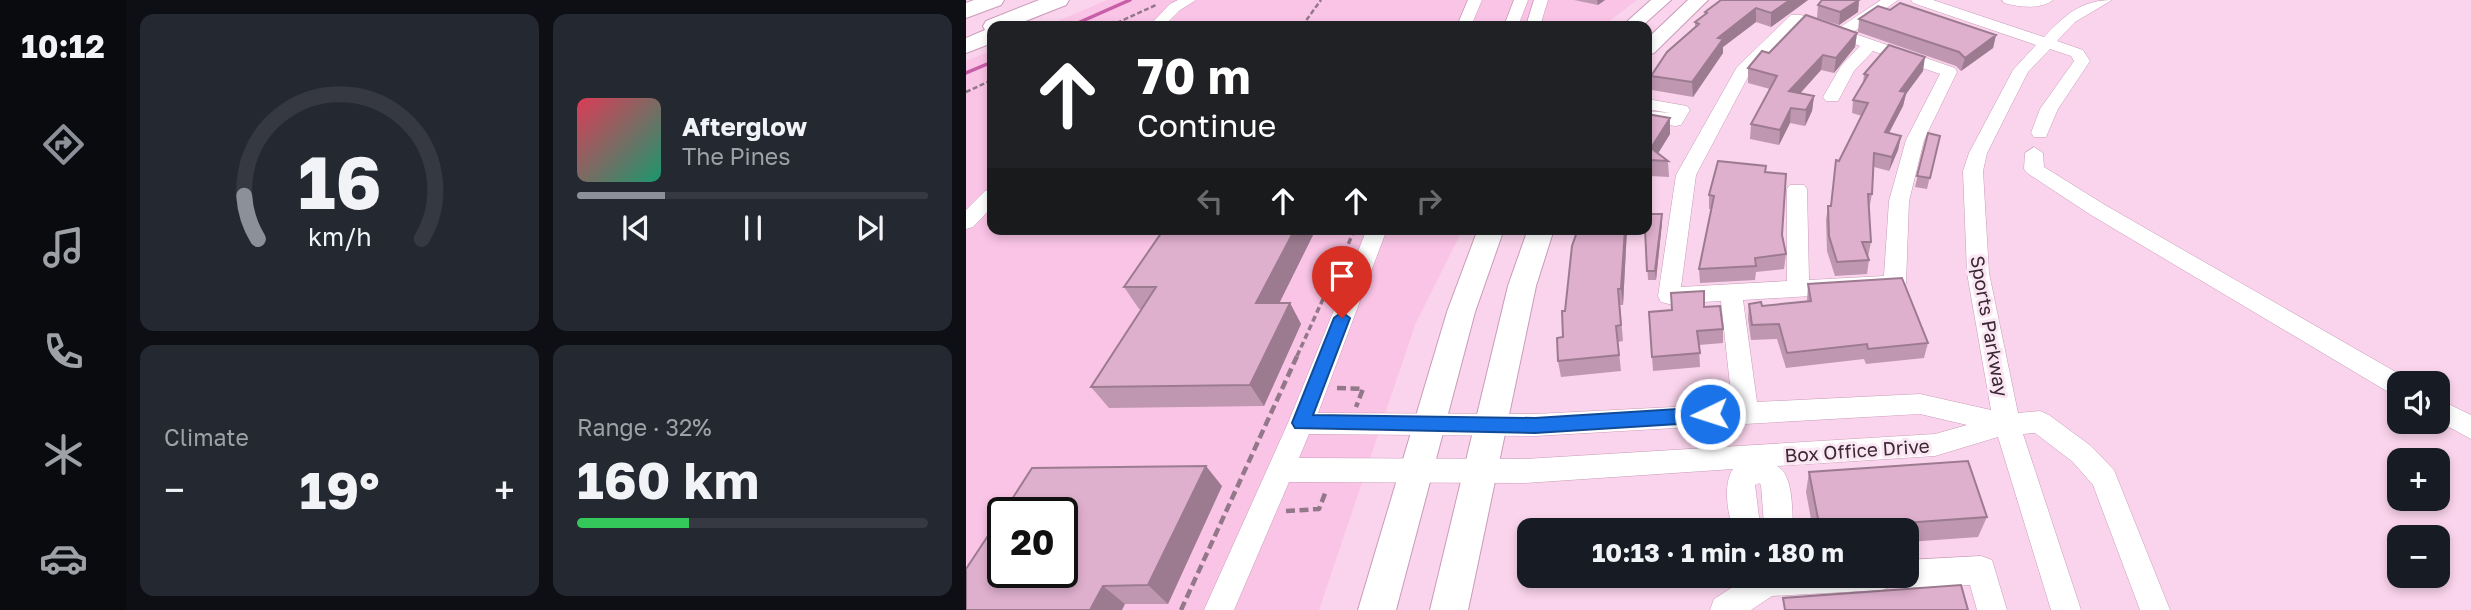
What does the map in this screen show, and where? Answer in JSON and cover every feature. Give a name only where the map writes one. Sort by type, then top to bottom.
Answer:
[{"type":"highway","points":[[966,11],[993,0]]},
{"type":"highway","points":[[1007,21],[1058,0]]},
{"type":"highway","points":[[1023,21],[1071,0]]},
{"type":"highway","points":[[966,38],[987,29]]},
{"type":"highway","points":[[966,47],[987,37]]},
{"type":"main road","points":[[1637,21],[1661,0]]},
{"type":"main road","points":[[1652,45],[1699,0]]},
{"type":"main road","points":[[1377,610],[1461,312],[1490,235]]},
{"type":"main road","points":[[1449,610],[1522,286],[1539,235]]},
{"type":"street","points":[[1161,21],[1175,7],[1189,0]]},
{"type":"street","points":[[1466,21],[1475,0]]},
{"type":"street","points":[[1513,21],[1521,0]]},
{"type":"street","points":[[1535,21],[1541,0]]},
{"type":"street","points":[[1840,34],[1891,0]]},
{"type":"street","points":[[1918,0],[2077,52],[2082,61],[2049,109],[2037,143],[2034,169],[2098,210],[2387,379]]},
{"type":"street","points":[[2009,0],[2022,3],[2046,0]]},
{"type":"street","name":"Sports Parkway","points":[[2066,610],[2007,424],[1978,273],[1973,171],[1978,153],[2009,89],[2046,42],[2070,19],[2105,0]]},
{"type":"street","points":[[1796,18],[1840,34],[1949,72],[1915,140],[1899,201],[1895,283],[1669,296],[1686,175],[1743,71],[1796,18]]},
{"type":"street","points":[[1832,97],[1847,69],[1871,44]]},
{"type":"street","points":[[1652,106],[1678,115],[1715,121]]},
{"type":"street","points":[[1652,116],[1678,115]]},
{"type":"street","points":[[1797,190],[1798,288]]},
{"type":"street","points":[[966,222],[987,200]]},
{"type":"street","points":[[1219,610],[1301,423],[1375,235]]},
{"type":"street","points":[[1731,292],[1746,412]]},
{"type":"street","name":"Box Office Drive","points":[[1301,423],[1535,425],[1920,404],[2007,424]]},
{"type":"street","points":[[2450,416],[2471,428]]},
{"type":"street","points":[[2007,424],[2040,422],[2082,454],[2104,478],[2155,610]]},
{"type":"street","name":"Box Office Drive","points":[[1281,470],[1525,471],[1759,464],[1935,445],[2007,424]]},
{"type":"street","points":[[1745,518],[1741,478],[1759,464],[1774,478],[1778,518]]},
{"type":"street","points":[[1919,573],[1981,570],[1992,610]]},
{"type":"street","points":[[1725,610],[1755,588]]},
{"type":"path","points":[[1306,21],[1321,0]]},
{"type":"path","points":[[1121,21],[1156,5]]},
{"type":"path","points":[[966,92],[987,82]]},
{"type":"path","points":[[1181,610],[1352,235]]},
{"type":"path","points":[[1225,513],[1319,509],[1329,484]]},
{"type":"shaded area","points":[[1107,0],[1637,0],[1610,21],[1058,21]]},
{"type":"shaded area","points":[[987,52],[987,235],[1460,235],[1415,325],[1319,610],[966,610],[966,61]]},
{"type":"building","points":[[1721,0],[1790,0],[1771,13],[1756,8],[1718,38],[1723,39],[1692,82],[1652,76],[1667,52],[1699,24],[1695,22],[1707,13],[1705,12]]},
{"type":"building","points":[[1822,0],[1859,0],[1840,12],[1818,5]]},
{"type":"building","points":[[1900,3],[1996,35],[1965,58],[1959,52],[1859,19],[1878,6],[1890,10]]},
{"type":"building","points":[[1806,15],[1857,33],[1836,58],[1823,55],[1789,91],[1814,96],[1806,110],[1791,108],[1780,130],[1751,124],[1777,76],[1748,68],[1762,51],[1769,53]]},
{"type":"building","points":[[1889,45],[1925,57],[1900,91],[1906,92],[1885,132],[1901,136],[1892,157],[1874,153],[1872,194],[1868,194],[1871,242],[1862,242],[1869,260],[1837,262],[1829,236],[1828,206],[1831,206],[1836,160],[1839,161],[1868,103],[1853,100],[1868,75],[1864,74]]},
{"type":"building","points":[[1652,115],[1670,118],[1652,146]]},
{"type":"building","points":[[1928,133],[1940,136],[1930,178],[1917,176]]},
{"type":"building","points":[[1652,149],[1668,161],[1652,160]]},
{"type":"building","points":[[1718,161],[1766,166],[1765,172],[1786,174],[1782,235],[1786,254],[1755,258],[1756,266],[1699,269],[1714,196],[1709,195]]},
{"type":"building","points":[[1652,214],[1662,214],[1655,271],[1647,271],[1645,235],[1652,235]]},
{"type":"building","points":[[1160,235],[1292,235],[1256,303],[1290,303],[1250,385],[1091,387],[1156,287],[1124,287]]},
{"type":"building","points":[[1576,235],[1625,235],[1621,289],[1618,289],[1621,325],[1616,326],[1619,355],[1558,361],[1557,338],[1563,337],[1562,311],[1565,311],[1572,246]]},
{"type":"building","points":[[1902,278],[1928,343],[1868,349],[1867,344],[1787,353],[1779,324],[1752,325],[1749,304],[1761,302],[1762,306],[1811,301],[1808,284]]},
{"type":"building","points":[[1704,291],[1704,307],[1720,306],[1723,329],[1697,331],[1700,353],[1652,357],[1649,312],[1672,310],[1671,293]]},
{"type":"building","points":[[1968,461],[1987,517],[1919,522],[1919,518],[1818,518],[1809,472]]},
{"type":"building","points":[[1206,466],[1148,585],[1103,586],[1090,610],[966,610],[966,569],[987,537],[987,588],[1078,588],[1078,497],[1013,497],[1032,468]]},
{"type":"building","points":[[1961,585],[1968,610],[1785,610],[1783,598]]},
{"type":"waterway","points":[[1082,21],[1130,0]]},
{"type":"waterway","points":[[966,73],[987,64]]},
{"type":"route","points":[[1342,318],[1301,423],[1535,425],[1710,414]]}]
